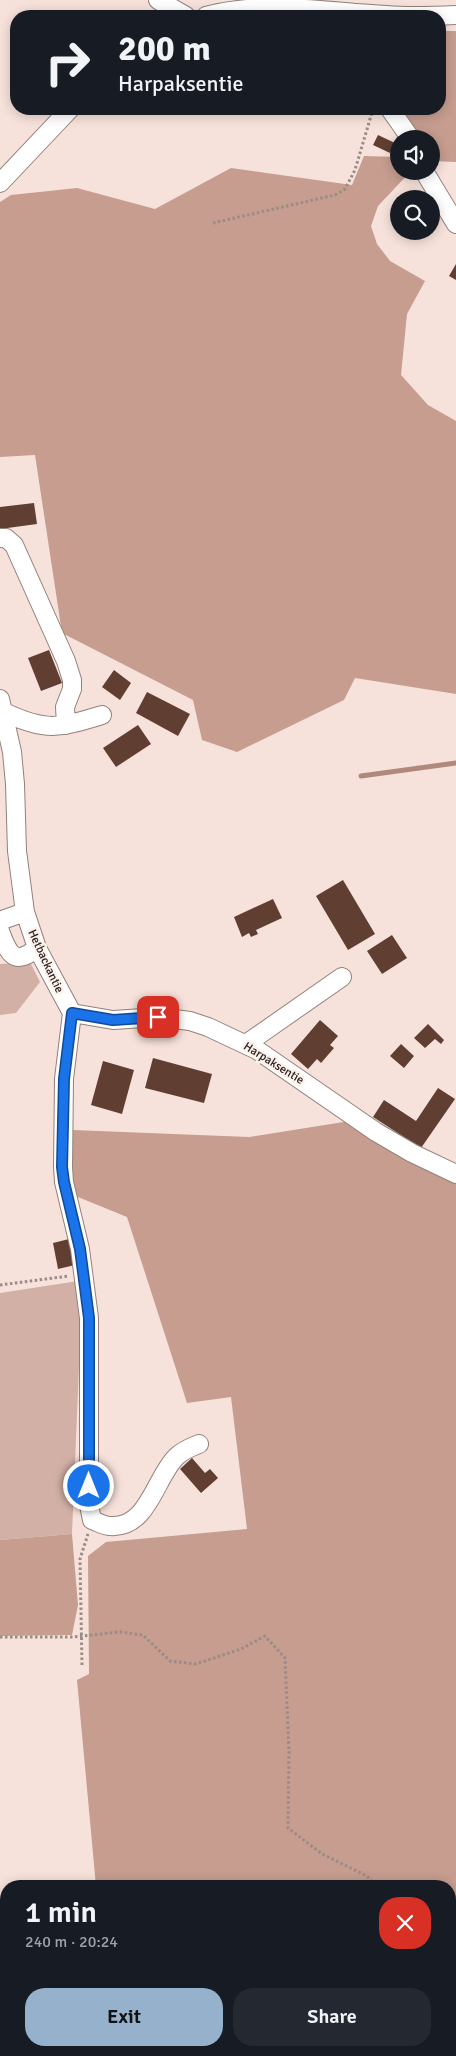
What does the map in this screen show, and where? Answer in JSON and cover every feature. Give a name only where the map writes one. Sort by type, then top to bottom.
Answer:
[{"type":"street","points":[[158,0],[176,10]]},
{"type":"street","points":[[249,7],[255,10]]},
{"type":"street","points":[[235,10],[249,7],[281,7],[317,10]]},
{"type":"street","points":[[0,183],[64,115]]},
{"type":"street","points":[[394,115],[404,130]]},
{"type":"street","points":[[429,180],[456,224]]},
{"type":"street","points":[[0,538],[6,538],[14,544],[66,661],[72,680],[72,689],[65,707],[66,725]]},
{"type":"street","points":[[2,706],[28,724],[47,727],[66,725],[102,716]]},
{"type":"street","name":"Hetbackantie","points":[[2,706],[12,752],[17,851],[25,912],[37,948],[72,1013]]},
{"type":"street","points":[[0,922],[25,912]]},
{"type":"street","points":[[0,931],[10,953],[15,957],[23,957],[37,948]]},
{"type":"street","points":[[246,1044],[342,977]]},
{"type":"street","points":[[72,1013],[64,1079],[62,1167],[80,1249],[89,1318],[89,1505],[92,1520],[110,1526],[124,1524],[138,1514],[148,1503],[176,1457],[187,1449],[199,1444]]},
{"type":"street","name":"Harpaksentie","points":[[72,1013],[113,1020],[158,1017],[208,1027],[257,1050],[376,1132],[412,1153],[456,1174]]},
{"type":"path","points":[[213,223],[335,195],[345,189],[355,170],[371,115]]},
{"type":"path","points":[[0,1285],[54,1279],[84,1273]]},
{"type":"path","points":[[82,1665],[80,1559],[92,1520]]},
{"type":"path","points":[[0,1636],[73,1637],[120,1632],[143,1635],[170,1661],[196,1664],[241,1649],[265,1636],[285,1658],[289,1752],[288,1828],[322,1854],[367,1876],[371,1880]]},
{"type":"shaded area","points":[[446,31],[456,31],[456,162],[440,161],[440,130],[413,130],[404,115],[446,115]]},
{"type":"shaded area","points":[[364,156],[390,157],[390,180],[403,180],[393,190],[390,190],[390,193],[378,206],[371,226],[377,244],[390,261],[425,281],[407,314],[401,375],[428,405],[456,421],[456,694],[355,678],[344,700],[237,752],[202,740],[193,700],[62,633],[35,455],[0,457],[0,202],[11,195],[77,188],[155,209],[231,168],[352,185]]},
{"type":"shaded area","points":[[30,962],[40,982],[16,1013],[0,1015],[0,964]]},
{"type":"shaded area","points":[[350,1121],[407,1158],[456,1184],[456,1880],[95,1880],[77,1680],[89,1674],[88,1556],[106,1542],[247,1529],[231,1397],[187,1403],[127,1217],[73,1195],[73,1130],[249,1137]]},
{"type":"shaded area","points":[[78,1281],[81,1320],[72,1534],[0,1540],[0,1293]]},
{"type":"shaded area","points":[[72,1534],[78,1605],[72,1635],[0,1636],[0,1540]]},
{"type":"building","points":[[378,135],[390,141],[390,153],[373,145]]},
{"type":"building","points":[[456,264],[456,280],[449,276]]},
{"type":"building","points":[[34,503],[37,524],[0,529],[0,507]]},
{"type":"building","points":[[49,650],[62,683],[41,691],[28,658]]},
{"type":"building","points":[[114,670],[131,683],[120,700],[102,687]]},
{"type":"building","points":[[147,692],[190,714],[178,736],[136,713]]},
{"type":"building","points":[[138,725],[151,744],[116,767],[103,748]]},
{"type":"building","points":[[343,880],[375,934],[348,950],[316,896]]},
{"type":"building","points":[[273,899],[282,918],[256,930],[258,934],[251,937],[249,933],[242,937],[234,917]]},
{"type":"building","points":[[392,935],[407,958],[382,974],[367,951]]},
{"type":"building","points":[[320,1020],[338,1036],[330,1045],[334,1048],[321,1063],[317,1059],[308,1069],[291,1054]]},
{"type":"building","points":[[428,1024],[444,1040],[441,1044],[435,1039],[425,1048],[414,1038]]},
{"type":"building","points":[[401,1044],[414,1056],[404,1068],[390,1056]]},
{"type":"building","points":[[153,1058],[212,1074],[204,1103],[145,1088]]},
{"type":"building","points":[[103,1061],[134,1070],[122,1114],[91,1105]]},
{"type":"building","points":[[438,1088],[455,1099],[421,1148],[373,1117],[384,1100],[416,1121]]},
{"type":"building","points":[[69,1239],[75,1265],[58,1269],[53,1243]]},
{"type":"building","points":[[192,1458],[205,1473],[210,1469],[218,1478],[201,1493],[180,1469]]},
{"type":"waterway","points":[[361,776],[456,763]]},
{"type":"route","points":[[89,1486],[89,1318],[80,1249],[62,1167],[62,1115],[67,1044],[72,1013],[113,1020],[158,1017]]}]
